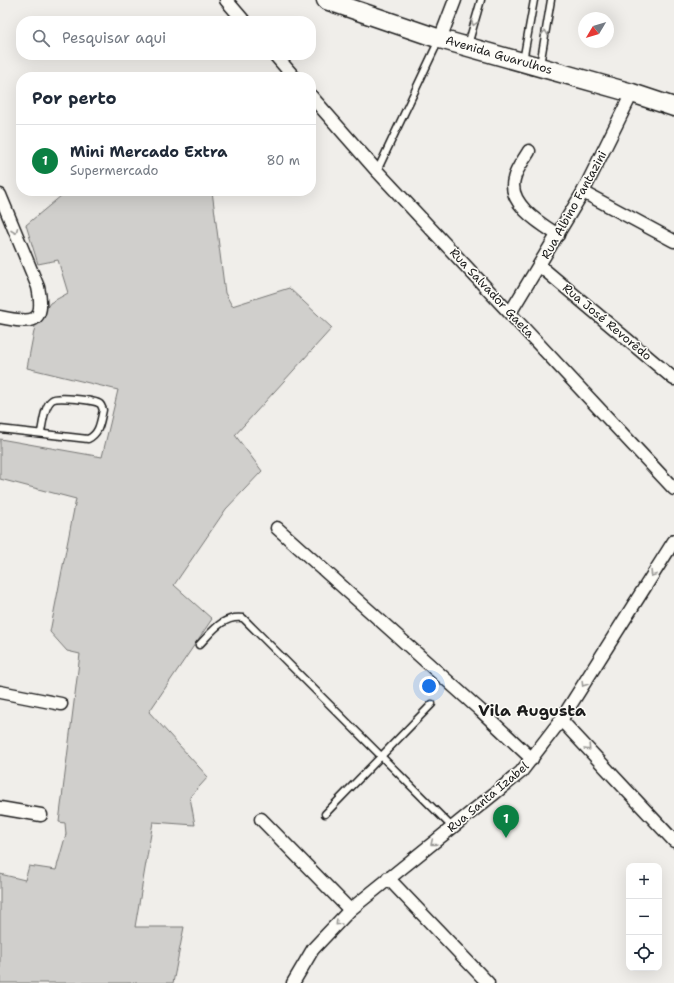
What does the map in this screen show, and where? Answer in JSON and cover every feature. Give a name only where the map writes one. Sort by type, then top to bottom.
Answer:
[{"type":"main road","name":"Avenida Guarulhos","points":[[326,0],[440,39],[632,93],[674,107]]},
{"type":"street","points":[[440,39],[455,0]]},
{"type":"street","points":[[230,3],[240,16]]},
{"type":"street","points":[[279,60],[290,72]]},
{"type":"street","name":"Rua Albino Fantazini","points":[[510,313],[540,266],[583,192],[632,93]]},
{"type":"street","name":"Rua Salvador Gaeta","points":[[316,102],[377,171],[674,489]]},
{"type":"street","points":[[529,151],[513,179],[513,189],[520,204],[530,215],[558,235]]},
{"type":"street","points":[[583,192],[674,241]]},
{"type":"street","points":[[0,195],[38,287],[40,298],[38,315],[33,320],[25,322],[0,317]]},
{"type":"street","name":"Rua José Revorêdo","points":[[540,266],[674,379]]},
{"type":"street","points":[[277,528],[480,710],[532,759]]},
{"type":"street","name":"Rua Santa Izabel","points":[[293,983],[313,949],[350,910],[521,772],[561,720],[674,541]]},
{"type":"street","points":[[0,692],[61,704]]},
{"type":"street","points":[[561,720],[674,841]]},
{"type":"street","points":[[0,808],[41,815]]},
{"type":"street","points":[[261,819],[350,910]]},
{"type":"street","points":[[388,878],[488,983]]},
{"type":"lane","points":[[468,46],[481,0]]},
{"type":"lane","points":[[523,62],[534,0]]},
{"type":"lane","points":[[540,67],[551,0]]},
{"type":"lane","points":[[377,171],[440,39]]},
{"type":"lane","points":[[0,429],[40,432],[88,439],[94,436],[98,430],[104,410],[100,404],[95,402],[58,397],[51,400],[46,408],[40,432]]},
{"type":"lane","points":[[199,645],[226,619],[235,617],[242,618],[452,827]]},
{"type":"lane","points":[[325,814],[432,704]]},
{"type":"shaded area","points":[[61,196],[213,196],[225,293],[232,306],[289,288],[332,328],[235,435],[262,471],[226,509],[174,585],[212,619],[149,712],[208,777],[190,797],[195,825],[153,822],[135,927],[184,927],[173,983],[0,983],[0,874],[25,880],[29,866],[56,870],[66,834],[65,823],[59,822],[80,654],[67,651],[50,632],[76,499],[0,479],[0,439],[102,457],[118,390],[27,368],[35,326],[50,303],[68,293],[58,260],[38,264],[26,225]]},
{"type":"place","name":"Mini Mercado Extra","points":[[506,838]]},
{"type":"district","name":"Vila Augusta","points":[[532,710]]}]
